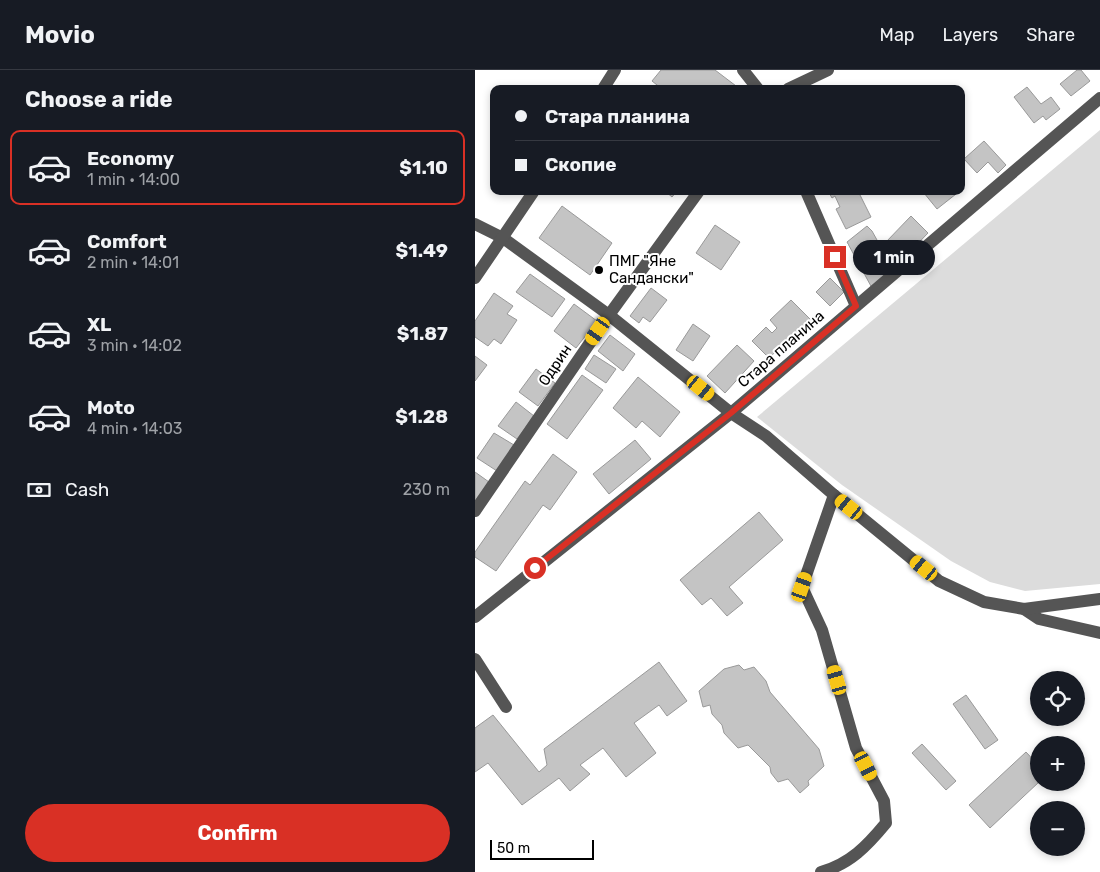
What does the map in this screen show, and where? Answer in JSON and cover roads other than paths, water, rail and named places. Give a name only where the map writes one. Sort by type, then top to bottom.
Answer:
[{"type":"street","points":[[606,85],[615,70]]},
{"type":"street","points":[[743,70],[755,85]]},
{"type":"street","points":[[796,85],[828,70]]},
{"type":"street","name":"Стара планина","points":[[475,616],[731,413],[1100,98]]},
{"type":"street","points":[[475,278],[531,195]]},
{"type":"street","name":"Одрин","points":[[475,511],[609,315],[696,195]]},
{"type":"street","points":[[808,195],[856,306]]},
{"type":"street","points":[[475,224],[503,238],[609,315],[731,413],[766,436],[834,495],[939,581],[984,602],[1024,609],[1100,599]]},
{"type":"street","points":[[821,872],[838,867],[869,844],[886,823],[884,802],[857,748],[822,630],[802,587],[834,495]]},
{"type":"street","points":[[1024,609],[1039,619],[1100,633]]},
{"type":"street","points":[[475,659],[506,707]]},
{"type":"place","name":"ПМГ \"Яне Сандански\"","points":[[599,270]]}]
